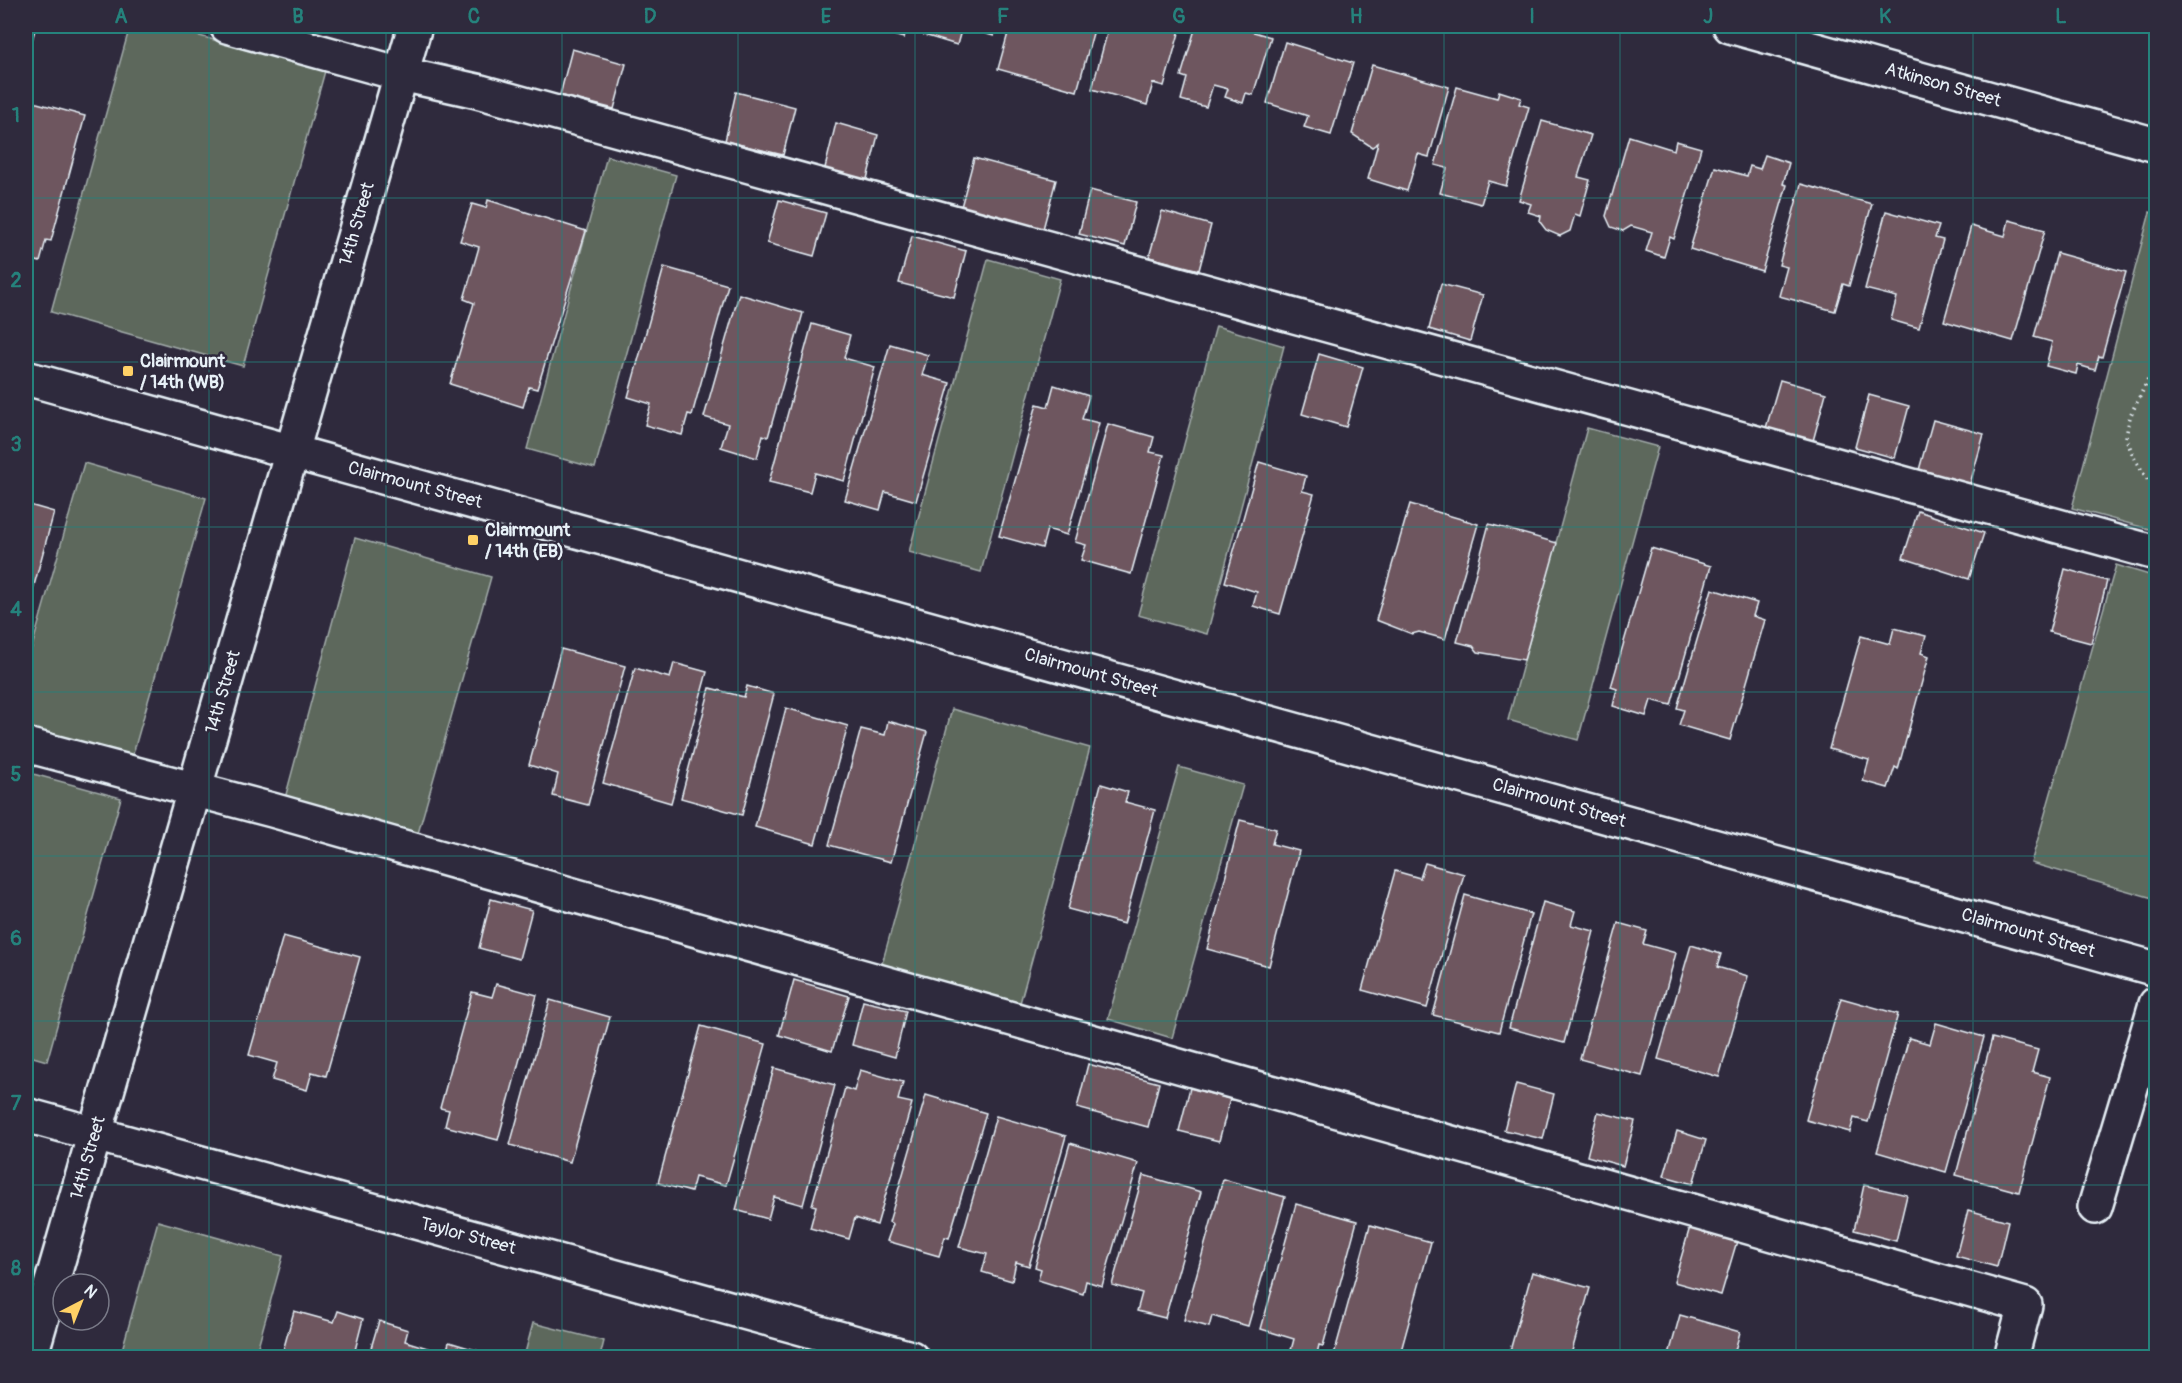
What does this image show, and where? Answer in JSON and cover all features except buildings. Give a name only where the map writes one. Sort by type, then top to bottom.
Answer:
[{"type":"street","points":[[227,26],[401,74],[488,94],[2157,554]]},
{"type":"street","name":"14th Street","points":[[30,1358],[415,26]]},
{"type":"street","name":"Atkinson Street","points":[[1730,26],[2157,145]]},
{"type":"street","name":"Clairmount Street","points":[[26,378],[2157,969]]},
{"type":"street","points":[[26,745],[295,817],[2025,1305],[2011,1358]]},
{"type":"street","points":[[2095,1207],[2157,1004]]},
{"type":"street","name":"Taylor Street","points":[[26,1115],[911,1358]]},
{"type":"path","points":[[2157,364],[2130,416],[2126,438],[2135,460],[2148,480],[2157,487]]},
{"type":"shaded area","points":[[130,26],[164,26],[325,71],[243,366],[51,312]]},
{"type":"shaded area","points":[[607,156],[676,175],[595,468],[527,449]]},
{"type":"shaded area","points":[[2150,212],[2156,214],[2156,531],[2072,508]]},
{"type":"shaded area","points":[[988,259],[1060,279],[981,572],[909,552]]},
{"type":"shaded area","points":[[1216,326],[1284,346],[1207,634],[1138,615]]},
{"type":"shaded area","points":[[1587,428],[1658,447],[1578,740],[1508,720]]},
{"type":"shaded area","points":[[84,463],[206,498],[131,761],[26,731],[26,668]]},
{"type":"shaded area","points":[[355,538],[491,577],[417,837],[284,802]]},
{"type":"shaded area","points":[[2116,565],[2156,577],[2156,899],[2031,863]]},
{"type":"shaded area","points":[[952,709],[1090,748],[1020,1003],[882,964]]},
{"type":"shaded area","points":[[1179,767],[1243,785],[1172,1038],[1108,1019]]},
{"type":"shaded area","points":[[26,772],[121,798],[47,1061],[26,1055]]},
{"type":"shaded area","points":[[158,1221],[283,1256],[255,1357],[120,1357]]},
{"type":"shaded area","points":[[533,1323],[604,1341],[600,1357],[524,1357]]},
{"type":"place","name":"Clairmount / 14th (WB)","points":[[128,371]]},
{"type":"place","name":"Clairmount / 14th (EB)","points":[[473,540]]}]
